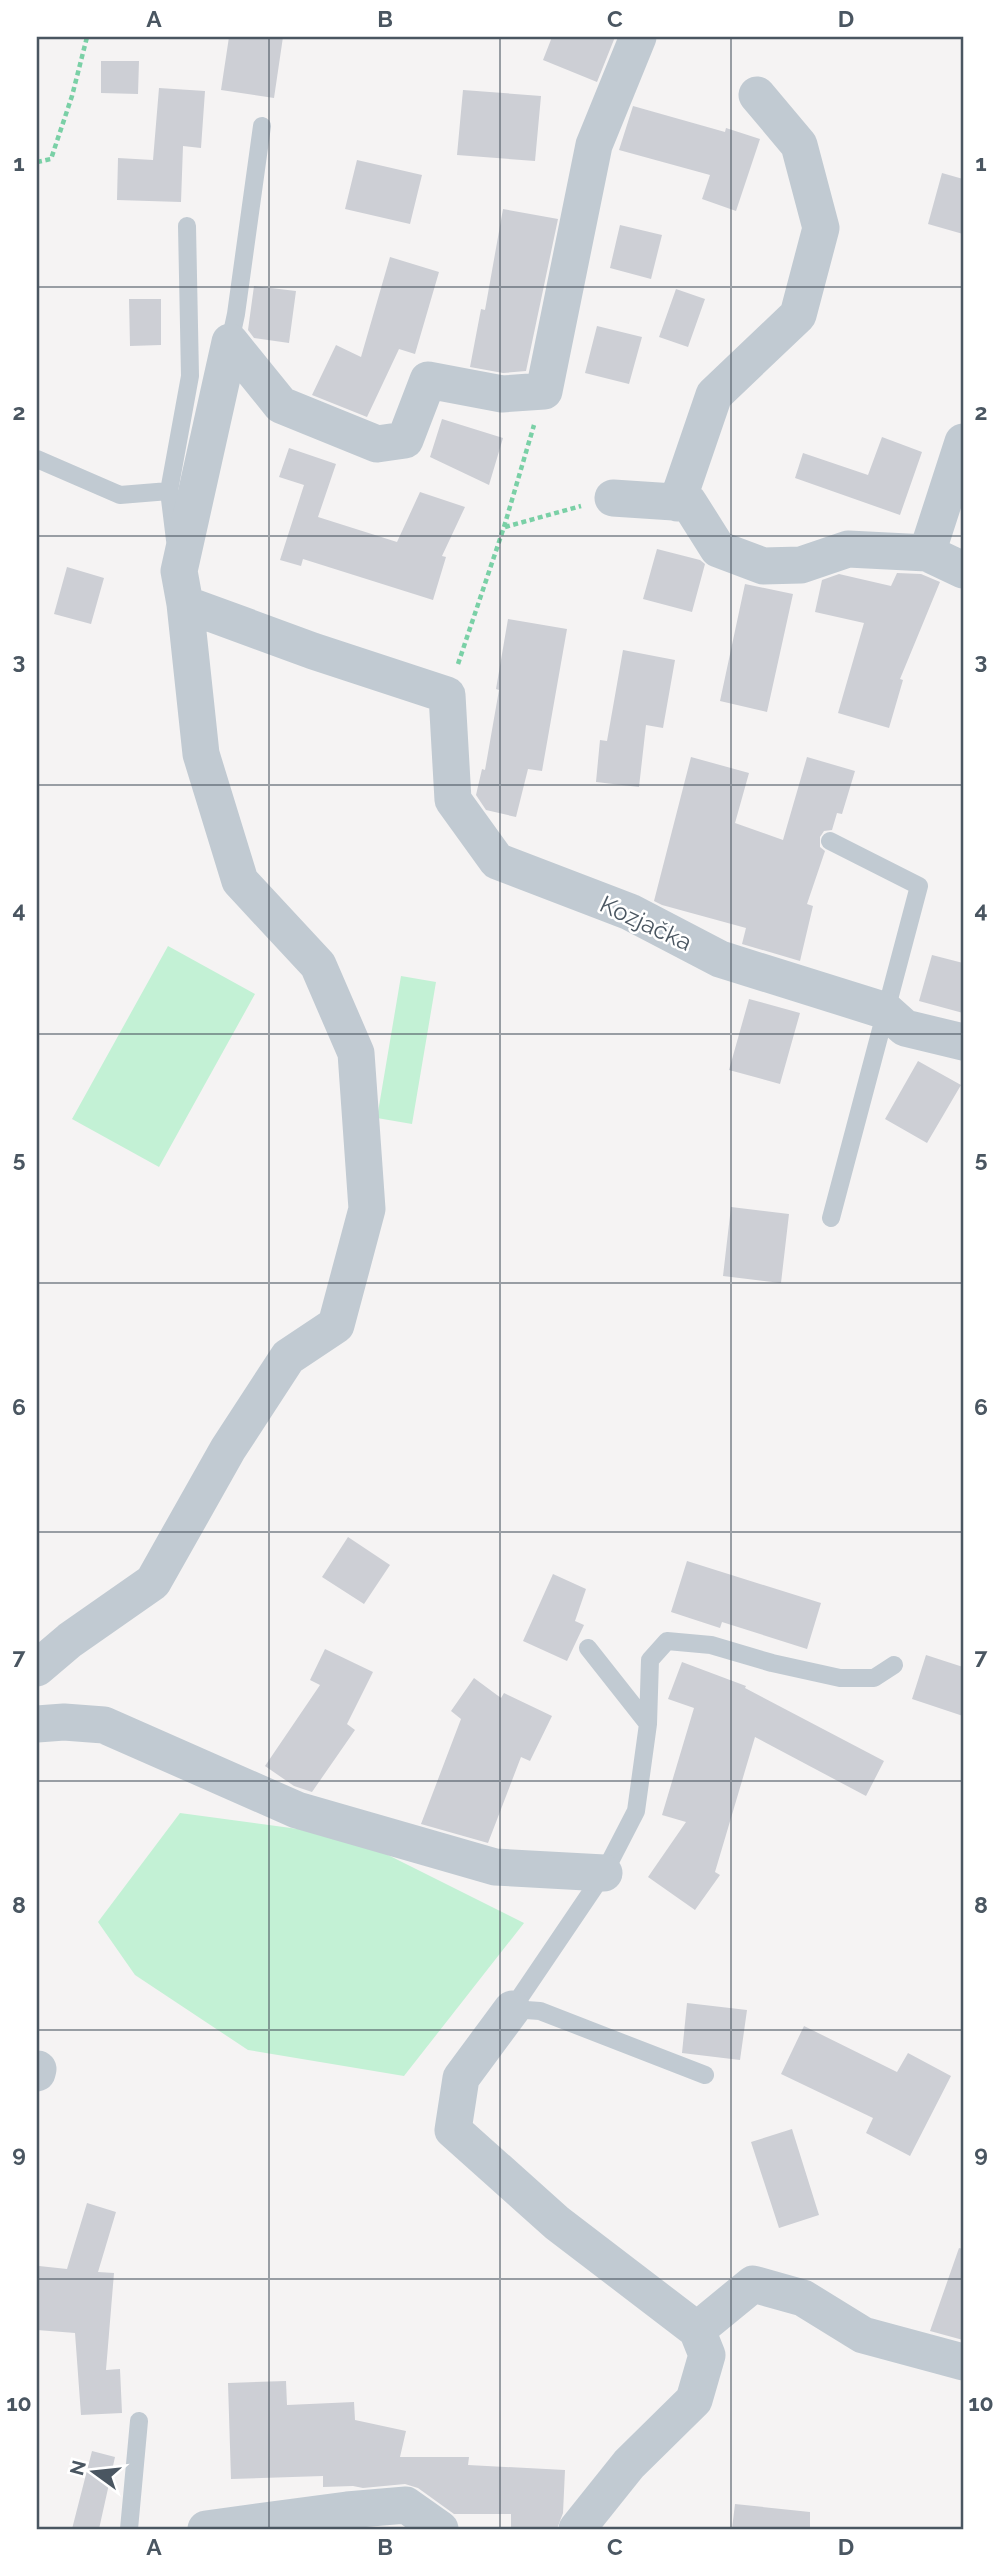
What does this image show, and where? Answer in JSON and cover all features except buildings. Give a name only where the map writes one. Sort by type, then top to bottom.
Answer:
[{"type":"street","points":[[230,342],[281,405],[377,444],[405,440],[428,380],[502,394],[544,391],[594,145],[638,37]]},
{"type":"street","points":[[677,503],[714,395],[798,315],[821,228],[800,145],[757,95]]},
{"type":"street","points":[[37,1668],[69,1640],[153,1582],[228,1449],[288,1357],[336,1325],[367,1209],[356,1053],[318,965],[240,881],[201,754],[182,588],[230,342]]},
{"type":"street","points":[[927,553],[963,442]]},
{"type":"street","points":[[613,498],[689,503],[718,549],[763,566],[801,565],[848,549],[927,553],[963,570]]},
{"type":"street","points":[[182,588],[313,651],[447,695]]},
{"type":"street","name":"Kozjačka","points":[[447,695],[453,800],[497,860],[630,912],[720,959],[886,1011],[905,1028],[963,1042]]},
{"type":"street","points":[[37,1724],[64,1722],[104,1725],[297,1810],[495,1867],[604,1873]]},
{"type":"street","points":[[512,2009],[461,2078],[453,2130],[557,2223],[696,2330],[707,2355],[694,2400],[629,2464],[577,2529]]},
{"type":"street","points":[[696,2330],[753,2284],[803,2298],[863,2335],[963,2362]]},
{"type":"street","points":[[206,2529],[360,2520],[406,2505],[440,2529]]},
{"type":"lane","points":[[230,342],[262,126]]},
{"type":"lane","points":[[182,588],[169,491],[190,376],[187,226]]},
{"type":"lane","points":[[37,459],[120,495],[169,491]]},
{"type":"lane","points":[[830,841],[919,886],[831,1218]]},
{"type":"lane","points":[[705,2076],[540,2011],[512,2009],[604,1873],[636,1811],[648,1724],[650,1660],[667,1641],[711,1645],[772,1663],[840,1678],[874,1678],[894,1665]]},
{"type":"lane","points":[[588,1648],[648,1724]]},
{"type":"lane","points":[[130,2529],[139,2421]]},
{"type":"path","points":[[37,162],[51,159],[72,96],[87,37]]},
{"type":"path","points":[[447,695],[504,527],[544,391]]},
{"type":"path","points":[[504,527],[613,498]]},
{"type":"green space","points":[[168,946],[255,994],[159,1167],[72,1119]]},
{"type":"green space","points":[[401,976],[436,982],[412,1124],[377,1118]]},
{"type":"green space","points":[[180,1813],[350,1836],[524,1923],[404,2076],[248,2050],[135,1975],[98,1922]]}]
